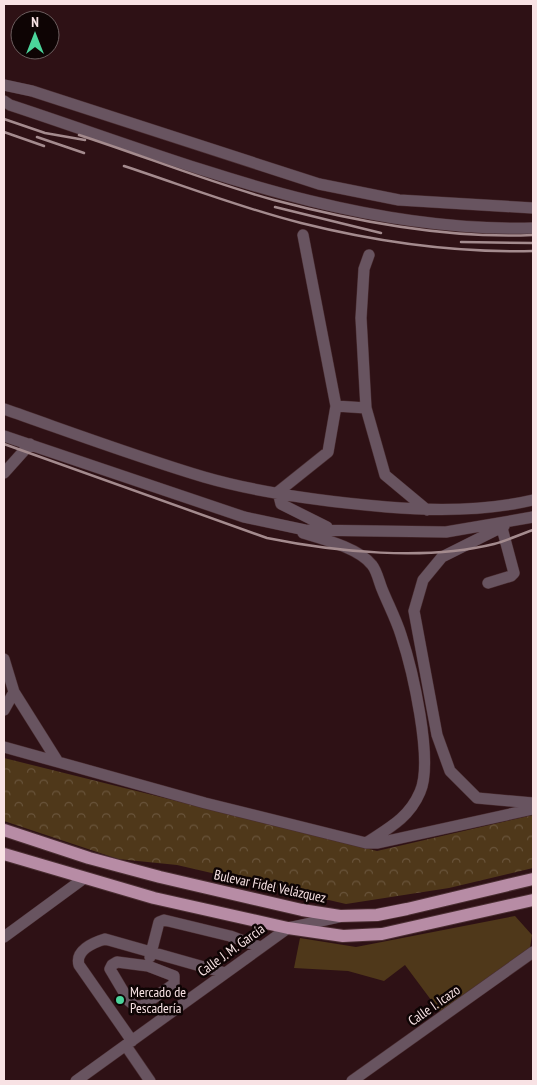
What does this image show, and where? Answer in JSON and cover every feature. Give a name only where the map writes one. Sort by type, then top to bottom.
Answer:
[{"type":"main road","name":"Bulevar Fidel Velázquez","points":[[4,830],[89,858],[160,878],[302,910],[340,916],[377,915],[533,878]]},
{"type":"main road","points":[[4,854],[83,879],[154,898],[288,928],[343,936],[382,934],[533,900]]},
{"type":"main road","points":[[154,898],[160,878]]},
{"type":"street","points":[[4,85],[32,91],[319,184],[399,200],[533,208]]},
{"type":"street","points":[[4,102],[252,185],[334,208],[408,221],[494,229],[533,228]]},
{"type":"street","points":[[278,492],[328,452],[336,406],[303,235]]},
{"type":"street","points":[[368,255],[364,269],[361,318],[366,408],[385,475],[426,510]]},
{"type":"street","points":[[336,406],[366,408]]},
{"type":"street","points":[[4,409],[206,477],[278,492],[349,504],[426,510],[509,506],[533,500]]},
{"type":"street","points":[[4,436],[268,523],[335,543],[360,554],[372,565],[401,635],[423,729],[425,773],[422,790],[414,806],[400,822],[366,842]]},
{"type":"street","points":[[4,473],[30,444]]},
{"type":"street","points":[[278,492],[281,504],[303,517],[333,530]]},
{"type":"street","points":[[268,523],[305,530],[446,532],[533,517]]},
{"type":"street","points":[[519,519],[442,557],[423,580],[414,611],[437,736],[450,771],[477,798],[533,802]]},
{"type":"street","points":[[488,583],[511,576],[514,573],[502,528]]},
{"type":"street","points":[[4,659],[14,692],[58,762]]},
{"type":"street","points":[[4,710],[14,692]]},
{"type":"street","points":[[4,747],[205,803],[366,842],[378,843],[533,809]]},
{"type":"street","points":[[4,937],[83,879]]},
{"type":"street","name":"Calle J. M. García","points":[[76,1081],[288,928],[340,916]]},
{"type":"street","points":[[148,966],[155,927],[158,922],[164,920],[230,936],[260,948]]},
{"type":"street","points":[[150,1081],[129,1043],[79,966],[77,959],[79,954],[105,939],[225,973]]},
{"type":"street","name":"Calle I. Icazo","points":[[352,1081],[533,952]]},
{"type":"street","points":[[116,962],[148,966],[174,976],[174,984],[142,1006],[135,1006],[129,1001],[110,970],[116,962]]},
{"type":"green space","points":[[4,758],[377,851],[533,815],[533,868],[449,888],[346,904],[177,865],[118,859],[4,821]]},
{"type":"green space","points":[[515,916],[532,935],[530,948],[440,1012],[405,965],[384,981],[348,971],[294,968],[300,938],[356,947]]},
{"type":"railway","points":[[4,119],[45,133],[85,140]]},
{"type":"railway","points":[[4,132],[44,146]]},
{"type":"railway","points":[[79,135],[249,193],[305,208],[370,222],[435,231],[501,236],[533,235]]},
{"type":"railway","points":[[37,137],[84,153]]},
{"type":"railway","points":[[124,166],[256,210],[358,236],[445,248],[533,251]]},
{"type":"railway","points":[[275,207],[381,233]]},
{"type":"railway","points":[[461,242],[533,243]]},
{"type":"railway","points":[[4,444],[267,538],[294,543],[380,553],[439,552],[494,544],[533,530]]},
{"type":"place","name":"Mercado de Pescadería","points":[[120,1000]]}]
